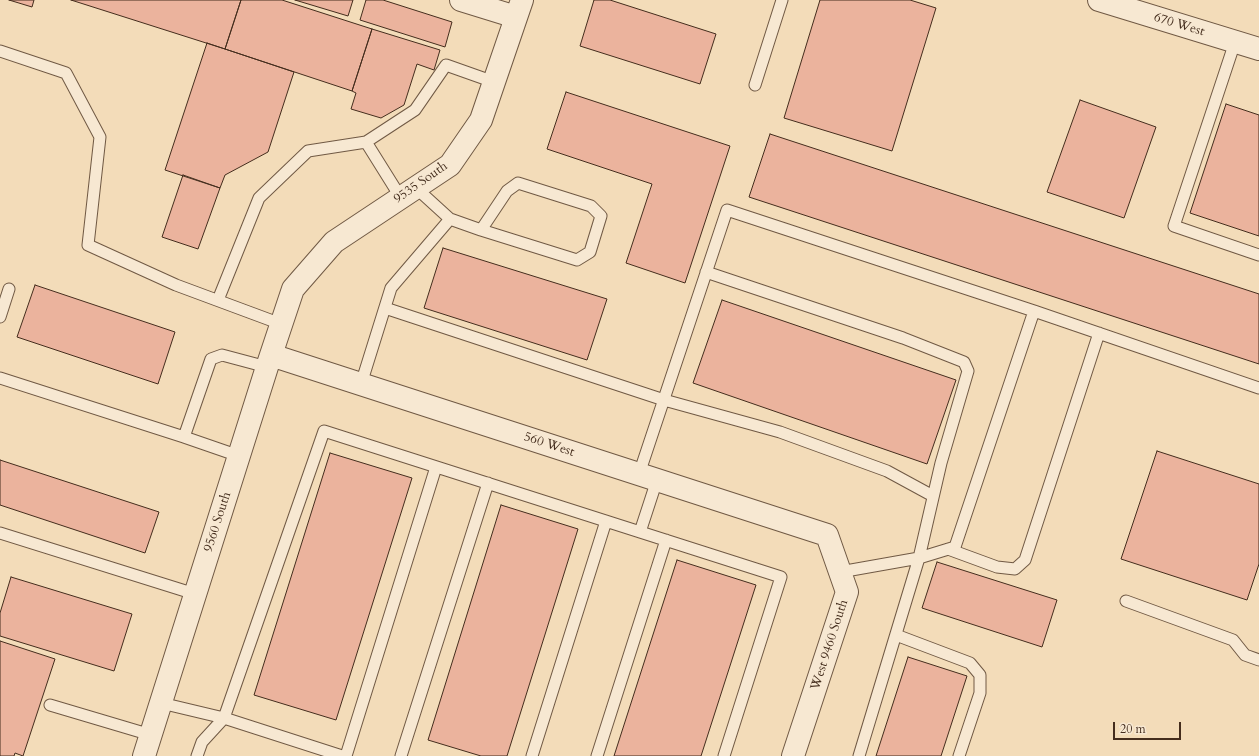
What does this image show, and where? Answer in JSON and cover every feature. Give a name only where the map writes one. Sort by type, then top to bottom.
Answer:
[{"type":"street","points":[[461,0],[519,8]]},
{"type":"street","name":"670 West","points":[[1099,0],[1141,6],[1259,50]]},
{"type":"street","name":"9535 South","points":[[293,289],[334,242],[450,165],[480,120],[519,8]]},
{"type":"street","name":"9560 South","points":[[144,756],[293,289]]},
{"type":"street","name":"560 West","points":[[269,361],[361,384],[827,535]]},
{"type":"street","name":"West 9460 South","points":[[793,756],[847,592],[827,535]]},
{"type":"lane","points":[[755,85],[782,0]]},
{"type":"lane","points":[[1235,42],[1174,226],[1259,255]]},
{"type":"lane","points":[[0,51],[66,73],[100,137],[88,245],[176,284],[281,324]]},
{"type":"lane","points":[[218,300],[259,198],[308,151],[366,142],[415,110],[446,65],[494,82]]},
{"type":"lane","points":[[366,142],[409,193],[450,219],[481,230],[577,260],[590,252],[601,216],[591,206],[518,183],[507,190],[481,230]]},
{"type":"lane","points":[[640,532],[648,477],[664,400],[727,210],[1034,311],[1259,388]]},
{"type":"lane","points":[[361,384],[391,288],[450,219]]},
{"type":"lane","points":[[706,272],[903,338],[964,362],[968,371],[941,463],[919,558],[859,756]]},
{"type":"lane","points":[[0,317],[9,289]]},
{"type":"lane","points":[[385,308],[664,400],[787,435],[887,471],[933,496]]},
{"type":"lane","points":[[840,572],[919,558],[955,547],[1034,311]]},
{"type":"lane","points":[[948,549],[997,567],[1015,569],[1025,560],[1099,333]]},
{"type":"lane","points":[[184,437],[211,359],[222,355],[269,361]]},
{"type":"lane","points":[[0,378],[239,456]]},
{"type":"lane","points":[[197,756],[202,742],[224,718],[324,431],[781,576],[724,756]]},
{"type":"lane","points":[[346,756],[436,467]]},
{"type":"lane","points":[[401,756],[488,483]]},
{"type":"lane","points":[[532,756],[606,521]]},
{"type":"lane","points":[[0,533],[195,594]]},
{"type":"lane","points":[[597,756],[666,540]]},
{"type":"lane","points":[[1126,601],[1233,640],[1245,655],[1259,660]]},
{"type":"lane","points":[[896,635],[970,663],[980,675],[980,693],[959,756]]},
{"type":"lane","points":[[161,703],[224,718],[342,756]]},
{"type":"lane","points":[[50,705],[151,735]]},
{"type":"building","points":[[9,0],[34,0],[32,7]]},
{"type":"building","points":[[71,0],[241,0],[225,49]]},
{"type":"building","points":[[241,0],[282,0],[372,29],[352,91],[225,49]]},
{"type":"building","points":[[295,0],[353,0],[348,16]]},
{"type":"building","points":[[366,0],[383,0],[452,22],[445,47],[360,20]]},
{"type":"building","points":[[594,0],[610,0],[716,34],[700,84],[580,46]]},
{"type":"building","points":[[820,0],[910,0],[936,8],[892,151],[784,118]]},
{"type":"building","points":[[372,29],[440,50],[434,70],[417,64],[404,105],[381,118],[351,109],[356,93],[352,91]]},
{"type":"building","points":[[207,43],[294,72],[268,152],[225,175],[220,188],[165,170]]},
{"type":"building","points":[[566,92],[730,146],[685,283],[626,263],[652,184],[547,149]]},
{"type":"building","points":[[1080,100],[1156,127],[1124,218],[1047,192]]},
{"type":"building","points":[[1226,104],[1259,115],[1259,236],[1190,213]]},
{"type":"building","points":[[770,134],[1259,294],[1259,364],[749,197]]},
{"type":"building","points":[[183,175],[220,188],[198,249],[162,237]]},
{"type":"building","points":[[443,248],[607,299],[587,360],[424,308]]},
{"type":"building","points":[[35,285],[175,332],[158,384],[17,337]]},
{"type":"building","points":[[722,300],[956,380],[927,464],[693,383]]},
{"type":"building","points":[[1157,451],[1259,484],[1259,564],[1247,600],[1121,559]]},
{"type":"building","points":[[330,453],[412,478],[336,720],[254,695]]},
{"type":"building","points":[[0,460],[159,512],[145,553],[0,505]]},
{"type":"building","points":[[501,505],[578,529],[507,756],[481,756],[428,740]]},
{"type":"building","points":[[677,560],[756,585],[701,756],[614,756]]},
{"type":"building","points":[[937,562],[1057,600],[1042,647],[922,608]]},
{"type":"building","points":[[11,577],[132,614],[114,671],[0,636],[0,613]]},
{"type":"building","points":[[0,641],[55,659],[23,756],[15,753],[14,756],[0,756]]},
{"type":"building","points":[[908,657],[967,676],[941,756],[876,756]]}]
